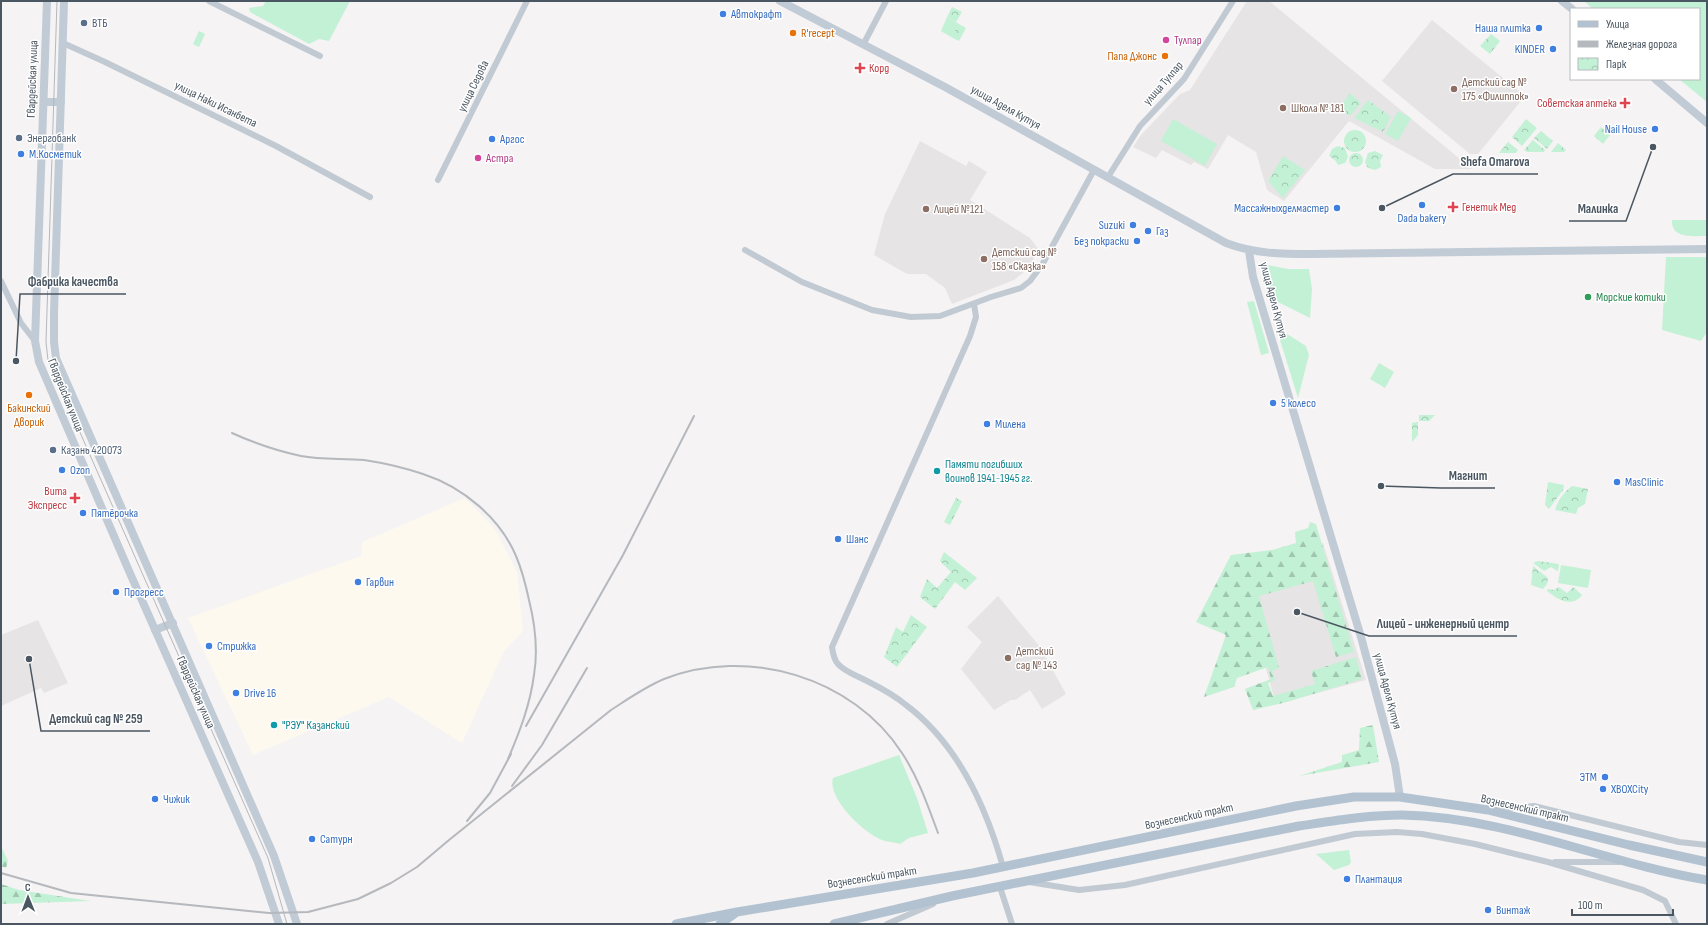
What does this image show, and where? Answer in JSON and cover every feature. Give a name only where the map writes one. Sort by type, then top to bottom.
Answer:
[{"type":"main road","name":"Гвардейская улица","points":[[46,1],[44,102],[35,341],[39,362],[155,630],[258,862],[279,924]]},
{"type":"main road","name":"Гвардейская улица","points":[[64,1],[54,321],[56,358],[62,375],[173,623],[274,856],[297,924]]},
{"type":"main road","name":"улица Аделя Кутуя","points":[[780,1],[945,87],[1226,243],[1249,251],[1253,277],[1361,637],[1395,764],[1400,797]]},
{"type":"main road","points":[[1562,1],[1571,8]]},
{"type":"main road","points":[[1656,80],[1707,123]]},
{"type":"main road","points":[[44,102],[61,102]]},
{"type":"main road","points":[[1249,251],[1270,254],[1312,254],[1707,248]]},
{"type":"main road","points":[[155,630],[173,623]]},
{"type":"main road","name":"Вознесенский тракт","points":[[676,924],[737,912],[1003,867],[1296,806],[1354,797],[1400,797],[1488,810],[1629,846],[1707,862]]},
{"type":"main road","points":[[834,924],[952,896],[1025,881],[1299,826],[1364,816],[1402,815],[1469,823],[1554,842],[1629,862],[1707,880]]},
{"type":"main road","points":[[720,924],[737,912]]},
{"type":"street","points":[[209,1],[320,56]]},
{"type":"street","name":"улица Седова","points":[[438,180],[527,1]]},
{"type":"street","points":[[863,45],[886,1]]},
{"type":"street","name":"улица Тулпар","points":[[1108,177],[1143,121],[1184,79],[1233,1]]},
{"type":"street","name":"улица Наки Исанбета","points":[[63,43],[276,146],[370,197]]},
{"type":"street","points":[[745,250],[802,282],[872,310],[910,317],[940,316],[1020,288],[1030,281],[1042,265],[1094,170]]},
{"type":"street","points":[[1,281],[21,324],[35,341]]},
{"type":"street","points":[[974,304],[976,317],[970,336],[832,648],[838,665],[878,686],[908,706],[949,748],[962,767],[976,795],[994,835],[1003,867]]},
{"type":"street","points":[[1488,810],[1534,806],[1679,842],[1707,845]]},
{"type":"street","points":[[1025,881],[1046,886],[1079,890],[1126,885],[1355,834],[1397,832],[1422,834],[1468,843],[1548,862],[1621,883],[1656,895],[1665,901],[1676,924]]},
{"type":"street","points":[[1548,862],[1629,862]]},
{"type":"street","points":[[1000,887],[1012,924]]},
{"type":"street","points":[[887,924],[952,896]]},
{"type":"shaded area","name":"Школа № 181","points":[[1247,1],[1269,1],[1472,169],[1435,169],[1349,121],[1284,201],[1267,190],[1256,152],[1228,135],[1208,169],[1194,162],[1191,165],[1162,150],[1156,158],[1133,147],[1141,135],[1180,94],[1190,90]]},
{"type":"shaded area","name":"Детский сад № 175 «Филиппок»","points":[[1432,20],[1525,96],[1478,154],[1470,154],[1382,81]]},
{"type":"shaded area","points":[[920,141],[966,166],[969,161],[987,172],[970,200],[1030,238],[1038,249],[1029,268],[1014,280],[952,304],[945,288],[926,274],[907,274],[874,255],[885,214]]},
{"type":"shaded area","points":[[465,498],[495,529],[517,572],[523,631],[504,651],[462,743],[389,697],[253,755],[188,618],[361,556],[362,542]]},
{"type":"shaded area","points":[[1323,543],[1366,680],[1276,704],[1240,579],[1273,557]]},
{"type":"shaded area","name":"Детский сад № 143","points":[[998,596],[1040,647],[1066,694],[1042,709],[1030,690],[1015,700],[1011,700],[994,710],[961,669],[982,642],[967,627]]},
{"type":"shaded area","points":[[38,620],[68,683],[44,693],[41,688],[1,706],[1,635]]},
{"type":"green space","points":[[266,1],[350,1],[329,41],[319,39],[309,44],[250,12],[249,8],[263,6]]},
{"type":"green space","points":[[1584,1],[1707,1],[1707,102],[1680,80],[1700,80],[1700,8],[1592,8]]},
{"type":"green space","points":[[952,7],[962,12],[956,22],[947,17]]},
{"type":"green space","points":[[947,17],[959,24],[951,37],[941,31]]},
{"type":"green space","points":[[959,24],[966,28],[959,41],[951,37]]},
{"type":"green space","points":[[199,31],[205,34],[199,47],[193,44]]},
{"type":"green space","points":[[1491,34],[1500,41],[1490,54],[1480,46]]},
{"type":"green space","points":[[1350,93],[1361,103],[1350,116],[1339,108]]},
{"type":"green space","points":[[1368,100],[1391,117],[1383,132],[1354,118]]},
{"type":"green space","points":[[1398,111],[1411,118],[1398,141],[1385,134]]},
{"type":"green space","points":[[1173,119],[1217,144],[1205,166],[1161,141]]},
{"type":"green space","points":[[1526,119],[1537,128],[1522,146],[1512,137]]},
{"type":"green space","points":[[1601,127],[1610,135],[1603,144],[1594,136]]},
{"type":"green space","points":[[1355,130],[1363,133],[1366,141],[1363,149],[1355,152],[1347,149],[1344,141],[1347,133]]},
{"type":"green space","points":[[1541,131],[1553,141],[1547,149],[1534,138]]},
{"type":"green space","points":[[1533,140],[1545,150],[1544,152],[1527,152],[1524,150]]},
{"type":"green space","points":[[1508,142],[1518,150],[1516,153],[1499,153]]},
{"type":"green space","points":[[1558,143],[1566,150],[1564,152],[1551,152]]},
{"type":"green space","points":[[1338,146],[1345,148],[1348,157],[1345,163],[1338,165],[1335,160],[1329,156],[1332,149]]},
{"type":"green space","points":[[1375,151],[1383,155],[1380,161],[1381,167],[1375,170],[1368,168],[1365,162],[1368,153]]},
{"type":"green space","points":[[1353,153],[1359,153],[1363,157],[1363,163],[1359,167],[1353,167],[1349,163],[1349,157]]},
{"type":"green space","points":[[1283,156],[1305,170],[1283,198],[1268,181]]},
{"type":"green space","points":[[1672,220],[1707,220],[1707,236],[1690,236],[1679,233],[1675,231]]},
{"type":"green space","points":[[1666,257],[1707,257],[1707,332],[1701,341],[1662,330]]},
{"type":"green space","points":[[1267,265],[1288,269],[1309,269],[1312,289],[1310,318],[1268,297],[1262,268]]},
{"type":"green space","points":[[1254,301],[1269,353],[1261,355],[1247,302]]},
{"type":"green space","points":[[1276,327],[1306,346],[1309,355],[1298,398]]},
{"type":"green space","points":[[1379,363],[1394,372],[1385,388],[1370,379]]},
{"type":"green space","points":[[1419,415],[1435,415],[1429,421],[1419,421]]},
{"type":"green space","points":[[1418,422],[1418,435],[1412,442],[1412,423]]},
{"type":"green space","points":[[1548,482],[1564,485],[1563,490],[1549,509],[1545,505]]},
{"type":"green space","points":[[1572,486],[1588,489],[1585,504],[1578,508],[1576,514],[1555,510],[1561,497]]},
{"type":"green space","points":[[956,498],[962,501],[950,525],[944,522]]},
{"type":"green space","points":[[1310,522],[1316,524],[1354,652],[1336,657],[1313,581],[1259,596],[1279,668],[1272,671],[1275,680],[1268,683],[1273,696],[1315,684],[1311,671],[1356,657],[1362,679],[1287,702],[1253,710],[1245,689],[1271,679],[1268,667],[1237,678],[1234,687],[1204,697],[1226,635],[1196,622],[1231,555],[1272,550],[1296,543],[1295,532],[1308,528]]},
{"type":"green space","points":[[944,552],[977,578],[965,590],[955,582],[935,609],[920,597],[927,579],[937,588],[951,572],[940,561]]},
{"type":"green space","points":[[1538,561],[1559,564],[1558,571],[1551,567],[1544,571],[1533,563]]},
{"type":"green space","points":[[1561,565],[1591,570],[1588,588],[1558,583]]},
{"type":"green space","points":[[1533,566],[1548,578],[1547,584],[1543,589],[1531,585]]},
{"type":"green space","points":[[1559,587],[1567,593],[1573,587],[1582,595],[1578,599],[1569,602],[1560,600],[1547,591],[1548,589],[1554,590]]},
{"type":"green space","points":[[911,615],[927,627],[897,667],[884,657],[896,627],[903,632]]},
{"type":"green space","points":[[1373,725],[1379,762],[1299,776],[1342,762],[1342,755],[1359,750],[1360,728]]},
{"type":"green space","points":[[899,755],[917,798],[928,833],[909,838],[900,844],[882,840],[857,823],[841,805],[833,786],[833,778]]},
{"type":"green space","points":[[1,846],[8,861],[6,868],[1,866]]},
{"type":"green space","points":[[1349,850],[1351,862],[1349,865],[1334,870],[1316,854]]},
{"type":"green space","points":[[1,884],[19,890],[90,901],[1,904]]},
{"type":"tram line","points":[[57,1],[46,342],[48,360],[268,858],[287,924]]},
{"type":"railway","points":[[526,726],[623,555],[694,416]]},
{"type":"railway","points":[[232,433],[283,452],[301,456],[364,460],[423,474],[452,487],[466,496],[490,517],[509,542],[518,561],[531,609],[535,638],[536,657],[530,697],[508,759]]},
{"type":"railway","points":[[1,873],[71,893],[269,913],[308,912],[358,899],[391,883],[417,867],[611,710],[630,697],[664,679],[696,670],[729,666],[763,668],[796,675],[827,687],[856,705],[881,727],[908,762],[918,782],[938,833]]},
{"type":"railway","points":[[512,786],[542,745],[587,668]]},
{"type":"railway","points":[[467,821],[490,793],[511,754]]},
{"type":"place","name":"Автокрафт","points":[[723,14]]},
{"type":"place","name":"ВТБ","points":[[84,23]]},
{"type":"place","name":"Наша плитка","points":[[1539,28]]},
{"type":"place","name":"R'recept","points":[[793,33]]},
{"type":"place","name":"Тулпар","points":[[1166,40]]},
{"type":"place","name":"KINDER","points":[[1553,49]]},
{"type":"place","name":"Папа Джонс","points":[[1165,56]]},
{"type":"place","name":"Корд","points":[[860,68]]},
{"type":"place","name":"Детский сад № 175 «Филиппок»","points":[[1454,89]]},
{"type":"place","name":"Советская аптека","points":[[1625,103]]},
{"type":"place","name":"Школа № 181","points":[[1283,108]]},
{"type":"place","name":"Nail House","points":[[1655,129]]},
{"type":"place","name":"Энергобанк","points":[[19,138]]},
{"type":"place","name":"Аргос","points":[[492,139]]},
{"type":"place","name":"Малинка","points":[[1653,147]]},
{"type":"place","name":"М.Косметик","points":[[21,154]]},
{"type":"place","name":"Астра","points":[[478,158]]},
{"type":"place","name":"Dada bakery","points":[[1422,205]]},
{"type":"place","name":"Генетик Мед","points":[[1453,207]]},
{"type":"place","name":"Массажныхделмастер","points":[[1337,208]]},
{"type":"place","name":"Shefa Omarova","points":[[1382,208]]},
{"type":"place","name":"Лицей №121","points":[[926,209]]},
{"type":"place","name":"Suzuki","points":[[1133,225]]},
{"type":"place","name":"Газ","points":[[1148,231]]},
{"type":"place","name":"Без покраски","points":[[1137,241]]},
{"type":"place","name":"Детский сад № 158 «Сказка»","points":[[984,259]]},
{"type":"place","name":"Морские котики","points":[[1588,297]]},
{"type":"place","name":"Фабрика качества","points":[[16,361]]},
{"type":"place","name":"Бакинский Дворик","points":[[29,395]]},
{"type":"place","name":"5 колесо","points":[[1273,403]]},
{"type":"place","name":"Милена","points":[[987,424]]},
{"type":"place","name":"Казань 420073","points":[[53,450]]},
{"type":"place","name":"Ozon","points":[[62,470]]},
{"type":"place","name":"Памяти погибших воинов 1941-1945 гг.","points":[[937,471]]},
{"type":"place","name":"MasClinic","points":[[1617,482]]},
{"type":"place","name":"Магнит","points":[[1381,486]]},
{"type":"place","name":"Вита Экспресс","points":[[75,498]]},
{"type":"place","name":"Пятёрочка","points":[[83,513]]},
{"type":"place","name":"Шанс","points":[[838,539]]},
{"type":"place","name":"Гарвин","points":[[358,582]]},
{"type":"place","name":"Прогресс","points":[[116,592]]},
{"type":"place","name":"Лицей - инженерный центр","points":[[1297,612]]},
{"type":"place","name":"Стрижка","points":[[209,646]]},
{"type":"place","name":"Детский сад № 143","points":[[1008,658]]},
{"type":"place","name":"Детский сад № 259","points":[[29,659]]},
{"type":"place","name":"Drive 16","points":[[236,693]]},
{"type":"place","name":"\"РЭУ\" Казанский","points":[[274,725]]},
{"type":"place","name":"ЭТМ","points":[[1605,777]]},
{"type":"place","name":"XBOXCity","points":[[1603,789]]},
{"type":"place","name":"Чижик","points":[[155,799]]},
{"type":"place","name":"Сатурн","points":[[312,839]]},
{"type":"place","name":"Плантация","points":[[1347,879]]},
{"type":"place","name":"Винтаж","points":[[1488,910]]}]
